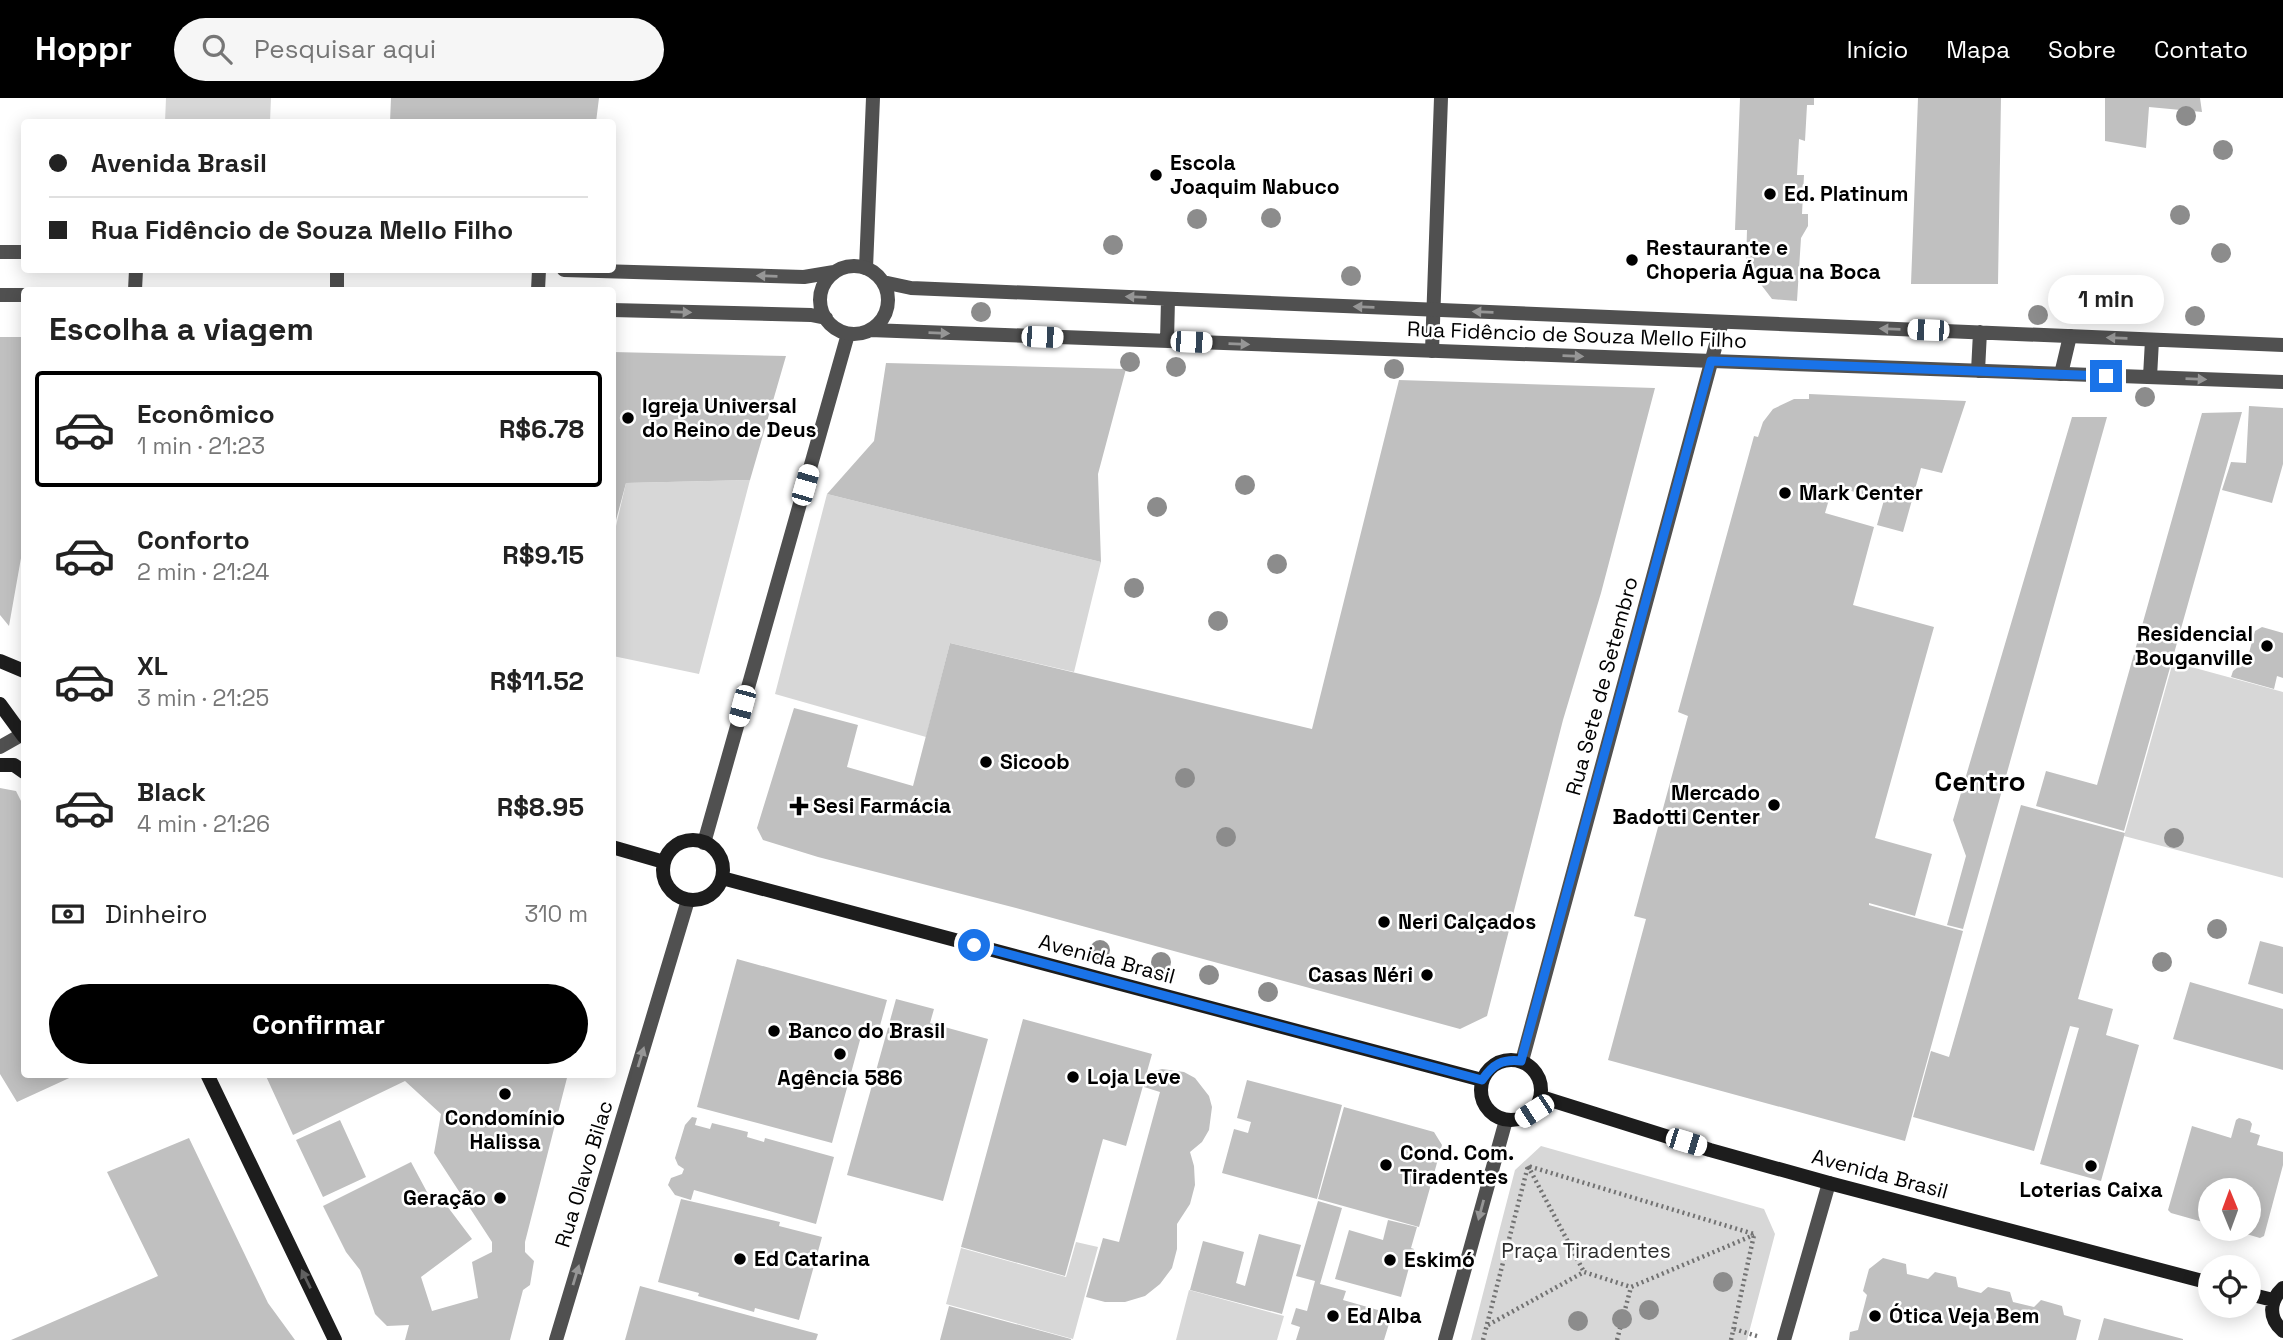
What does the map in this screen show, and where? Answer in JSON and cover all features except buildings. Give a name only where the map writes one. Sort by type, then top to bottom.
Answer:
[{"type":"main road","points":[[0,661],[21,670]]},
{"type":"main road","points":[[0,704],[21,731]]},
{"type":"main road","points":[[0,765],[14,765],[21,770]]},
{"type":"main road","points":[[691,840],[704,843],[713,848],[720,857],[722,878],[709,896],[688,900],[676,895],[667,886],[663,874],[664,862],[670,851],[679,844],[691,840]]},
{"type":"main road","points":[[616,848],[664,862]]},
{"type":"main road","name":"Avenida Brasil","points":[[722,878],[1482,1080]]},
{"type":"main road","points":[[1505,1060],[1521,1061],[1534,1069],[1538,1076],[1541,1082],[1541,1097],[1534,1111],[1521,1119],[1506,1120],[1490,1113],[1481,1097],[1482,1080],[1491,1067],[1505,1060]]},
{"type":"main road","points":[[209,1078],[335,1340]]},
{"type":"main road","name":"Avenida Brasil","points":[[1541,1097],[1710,1150],[2198,1280]]},
{"type":"main road","points":[[2283,1288],[2273,1300],[2275,1322],[2283,1331]]},
{"type":"main road","points":[[2261,1297],[2273,1300]]},
{"type":"street","points":[[866,268],[873,98]]},
{"type":"street","points":[[1432,351],[1441,98]]},
{"type":"street","points":[[0,252],[21,252]]},
{"type":"street","points":[[616,272],[804,277],[855,266],[866,268],[883,282],[888,292],[886,314],[870,330],[848,334],[837,330],[825,318],[820,302],[821,290],[834,272]]},
{"type":"street","name":"Rua Fidêncio de Souza Mello Filho","points":[[883,282],[911,288],[2283,345]]},
{"type":"street","points":[[0,295],[21,295]]},
{"type":"street","points":[[1167,299],[1167,341]]},
{"type":"street","points":[[616,310],[811,315],[825,318]]},
{"type":"street","name":"Rua Sete de Setembro","points":[[1521,1061],[1722,322]]},
{"type":"street","name":"Rua Fidêncio de Souza Mello Filho","points":[[870,330],[2283,382]]},
{"type":"street","points":[[1978,371],[1980,332]]},
{"type":"street","points":[[704,843],[848,334]]},
{"type":"street","points":[[2061,374],[2070,336]]},
{"type":"street","points":[[2150,377],[2152,340]]},
{"type":"street","points":[[0,747],[21,736]]},
{"type":"street","name":"Rua Olavo Bilac","points":[[556,1340],[688,900]]},
{"type":"street","points":[[1445,1340],[1506,1120]]},
{"type":"street","points":[[1784,1340],[1829,1183]]},
{"type":"path","points":[[1528,1166],[1754,1234]]},
{"type":"path","points":[[1528,1166],[1584,1272],[1632,1287],[1754,1234]]},
{"type":"path","points":[[1483,1340],[1528,1166]]},
{"type":"path","points":[[1731,1340],[1754,1234]]},
{"type":"path","points":[[1487,1326],[1584,1272]]},
{"type":"path","points":[[1617,1340],[1632,1287]]},
{"type":"path","points":[[1734,1329],[1771,1340]]},
{"type":"green space","points":[[166,98],[271,98],[270,119],[165,119]]},
{"type":"green space","points":[[750,480],[699,674],[616,657],[616,526],[626,483]]},
{"type":"green space","points":[[827,494],[1101,562],[1074,672],[950,643],[926,737],[775,694]]},
{"type":"green space","points":[[2173,662],[2283,692],[2283,878],[2124,836]]},
{"type":"green space","name":"Praça Tiradentes","points":[[1541,1146],[1764,1209],[1775,1234],[1747,1340],[1471,1340],[1515,1170]]},
{"type":"green space","points":[[1076,1242],[1098,1247],[1073,1339],[946,1304],[961,1248],[1066,1277]]},
{"type":"green space","points":[[1189,1290],[1284,1316],[1277,1340],[1176,1340]]},
{"type":"place","name":"Escola Joaquim Nabuco","points":[[1156,175]]},
{"type":"place","name":"Ed. Platinum","points":[[1770,194]]},
{"type":"place","name":"Restaurante e Choperia Água na Boca","points":[[1632,260]]},
{"type":"place","name":"Igreja Universal do Reino de Deus","points":[[628,418]]},
{"type":"place","name":"Mark Center","points":[[1785,493]]},
{"type":"place","name":"Residencial Bouganville","points":[[2267,646]]},
{"type":"place","name":"Sicoob","points":[[986,762]]},
{"type":"place","name":"Mercado Badotti Center","points":[[1774,805]]},
{"type":"place","name":"Sesi Farmácia","points":[[799,806]]},
{"type":"place","name":"Neri Calçados","points":[[1384,922]]},
{"type":"place","name":"Casas Néri","points":[[1427,975]]},
{"type":"place","name":"Banco do Brasil","points":[[774,1031]]},
{"type":"place","name":"Agência 586","points":[[840,1054]]},
{"type":"place","name":"Loja Leve","points":[[1073,1077]]},
{"type":"place","name":"Condomínio Halissa","points":[[505,1094]]},
{"type":"place","name":"Cond. Com. Tiradentes","points":[[1386,1165]]},
{"type":"place","name":"Loterias Caixa","points":[[2091,1166]]},
{"type":"place","name":"Geração","points":[[500,1198]]},
{"type":"place","name":"Ed Catarina","points":[[740,1259]]},
{"type":"place","name":"Eskimó","points":[[1390,1260]]},
{"type":"place","name":"Ed Alba","points":[[1333,1316]]},
{"type":"place","name":"Ótica Veja Bem","points":[[1875,1316]]},
{"type":"district","name":"Centro","points":[[1980,781]]},
{"type":"route","points":[[974,945],[1482,1080],[1491,1067],[1505,1060],[1521,1061],[1711,361],[2106,376]]}]
